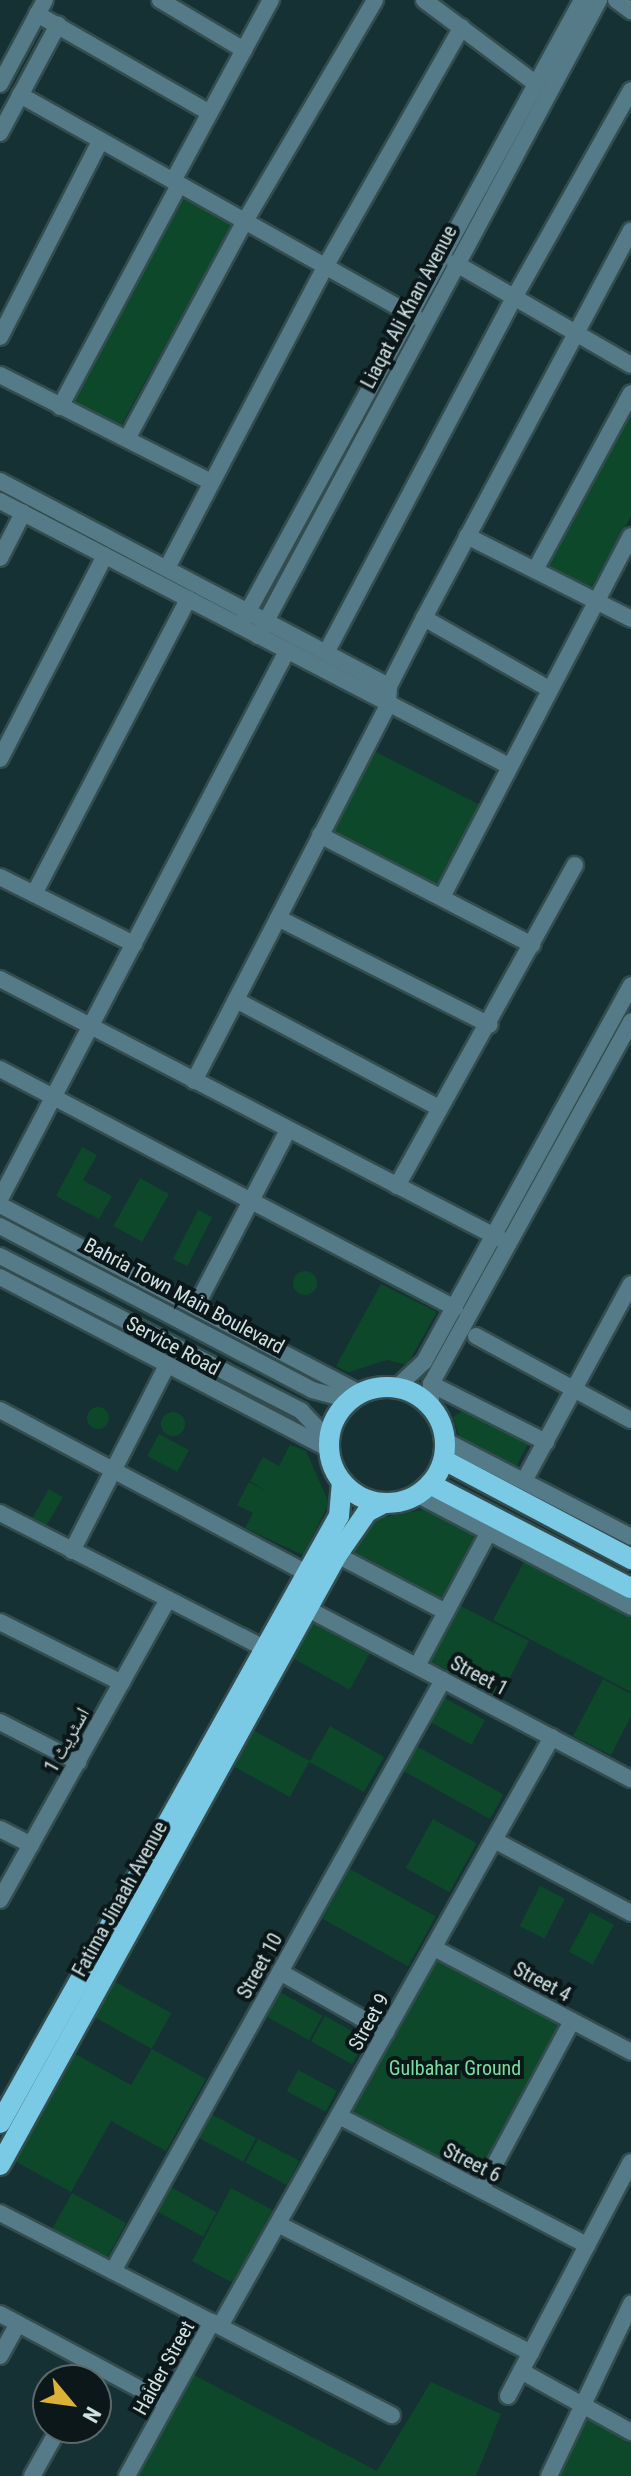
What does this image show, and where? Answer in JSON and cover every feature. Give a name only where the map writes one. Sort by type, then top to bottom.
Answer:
[{"type":"main road","points":[[631,1559],[445,1451],[431,1406],[397,1387],[355,1396],[335,1418],[329,1445],[342,1482],[361,1497],[384,1503],[424,1490],[631,1588]]},
{"type":"main road","points":[[424,1490],[445,1451]]},
{"type":"main road","name":"Fatima Jinaah Avenue","points":[[0,2165],[273,1653],[307,1573],[342,1509],[342,1482]]},
{"type":"main road","name":"Fatima Jinaah Avenue","points":[[0,2123],[273,1653],[308,1609],[337,1555],[367,1512],[384,1503]]},
{"type":"street","points":[[160,0],[244,50]]},
{"type":"street","points":[[60,407],[271,0]]},
{"type":"street","points":[[127,439],[245,221],[375,0]]},
{"type":"street","name":"Liaqat Ali Khan Avenue","points":[[262,628],[455,263],[519,130],[535,83],[582,0]]},
{"type":"street","name":"Liaqat Ali Khan Avenue","points":[[240,626],[407,313],[599,0]]},
{"type":"street","points":[[616,0],[631,11]]},
{"type":"street","points":[[433,2],[535,83]]},
{"type":"street","points":[[0,84],[41,7],[58,25],[210,113]]},
{"type":"street","points":[[0,133],[58,25]]},
{"type":"street","points":[[167,568],[325,267],[462,27]]},
{"type":"street","points":[[327,651],[515,296],[631,90]]},
{"type":"street","points":[[20,95],[423,321]]},
{"type":"street","points":[[0,337],[101,140]]},
{"type":"street","points":[[194,1081],[388,705],[389,686],[574,331],[631,231]]},
{"type":"street","points":[[455,263],[631,365]]},
{"type":"street","points":[[0,375],[211,482]]},
{"type":"street","points":[[535,570],[631,393]]},
{"type":"street","points":[[0,481],[249,610],[262,628],[287,651],[509,766]]},
{"type":"street","points":[[0,501],[240,626],[262,628],[327,651],[389,686]]},
{"type":"street","points":[[0,558],[23,513]]},
{"type":"street","points":[[467,536],[631,619]]},
{"type":"street","points":[[442,897],[631,536]]},
{"type":"street","points":[[0,759],[105,556]]},
{"type":"street","points":[[34,894],[188,599]]},
{"type":"street","points":[[424,618],[549,689]]},
{"type":"street","points":[[287,651],[0,1202],[196,1306],[355,1396]]},
{"type":"street","points":[[320,835],[532,945]]},
{"type":"street","points":[[397,1186],[439,1108],[490,1025],[575,865]]},
{"type":"street","points":[[0,877],[134,944]]},
{"type":"street","points":[[278,918],[490,1025]]},
{"type":"street","points":[[0,979],[501,1240]]},
{"type":"street","points":[[431,1406],[431,1384],[631,985]]},
{"type":"street","points":[[236,1000],[439,1108]]},
{"type":"street","points":[[397,1387],[418,1372],[455,1308],[501,1240],[631,1021]]},
{"type":"street","points":[[0,1069],[455,1308]]},
{"type":"street","points":[[196,1306],[288,1130]]},
{"type":"street","name":"Bahria Town Main Boulevard","points":[[0,1226],[312,1390],[355,1396]]},
{"type":"street","points":[[0,1256],[301,1411],[329,1445]]},
{"type":"street","name":"Service Road","points":[[0,1277],[167,1365],[329,1445]]},
{"type":"street","points":[[524,1481],[574,1390],[624,1313],[631,1284]]},
{"type":"street","points":[[476,1336],[631,1420]]},
{"type":"street","points":[[72,1551],[167,1365]]},
{"type":"street","points":[[431,1384],[546,1442]]},
{"type":"street","points":[[0,1410],[307,1573]]},
{"type":"street","points":[[445,1451],[524,1481],[631,1537]]},
{"type":"street","points":[[424,1490],[489,1532],[631,1607]]},
{"type":"street","points":[[0,1513],[273,1653]]},
{"type":"street","points":[[417,1666],[489,1532]]},
{"type":"street","points":[[337,1555],[446,1612]]},
{"type":"street","name":"اسٹریٹ 1","points":[[0,1900],[168,1600]]},
{"type":"street","name":"Street 1","points":[[308,1609],[631,1779]]},
{"type":"street","points":[[0,1622],[122,1683]]},
{"type":"street","name":"Street 10","points":[[113,2271],[443,1680]]},
{"type":"street","points":[[0,1722],[78,1762]]},
{"type":"street","name":"Street 9","points":[[216,2324],[278,2224],[552,1737]]},
{"type":"street","points":[[0,1829],[31,1845]]},
{"type":"street","points":[[494,1840],[631,1913]]},
{"type":"street","name":"Street 4","points":[[434,1948],[631,2052]]},
{"type":"street","points":[[280,1972],[386,2032]]},
{"type":"street","points":[[481,2190],[572,2021]]},
{"type":"street","name":"Street 6","points":[[339,2116],[587,2245]]},
{"type":"street","points":[[508,2396],[631,2162]]},
{"type":"street","points":[[0,2213],[392,2415]]},
{"type":"street","points":[[278,2224],[531,2353]]},
{"type":"street","points":[[549,2476],[580,2406],[624,2330],[631,2304]]},
{"type":"street","points":[[0,2314],[93,2364]]},
{"type":"street","points":[[0,2356],[18,2324]]},
{"type":"street","name":"Haider Street","points":[[127,2476],[166,2403],[216,2324]]},
{"type":"street","points":[[521,2371],[631,2432]]},
{"type":"street","points":[[112,2374],[166,2403]]},
{"type":"street","points":[[32,2476],[50,2444]]},
{"type":"green space","points":[[184,198],[232,225],[119,429],[71,403]]},
{"type":"green space","points":[[631,411],[631,516],[589,591],[546,567]]},
{"type":"green space","points":[[372,750],[482,806],[439,889],[330,833]]},
{"type":"green space","points":[[82,1147],[97,1155],[83,1180],[112,1196],[99,1219],[56,1196]]},
{"type":"green space","points":[[140,1178],[169,1194],[142,1242],[113,1226]]},
{"type":"green space","points":[[198,1210],[212,1217],[187,1266],[173,1259]]},
{"type":"green space","points":[[305,1271],[314,1274],[317,1283],[314,1292],[305,1295],[296,1292],[293,1283],[296,1274]]},
{"type":"green space","points":[[381,1284],[437,1312],[407,1365],[387,1360],[349,1372],[336,1366]]},
{"type":"green space","points":[[94,1407],[102,1407],[109,1418],[102,1429],[94,1429],[87,1422],[87,1414]]},
{"type":"green space","points":[[465,1409],[529,1442],[514,1471],[461,1443],[453,1417]]},
{"type":"green space","points":[[173,1412],[182,1415],[185,1424],[182,1433],[173,1436],[164,1433],[161,1424],[164,1415]]},
{"type":"green space","points":[[159,1434],[189,1450],[177,1472],[147,1456]]},
{"type":"green space","points":[[290,1445],[306,1451],[329,1503],[303,1555],[245,1528],[253,1513],[237,1505],[249,1482],[266,1491],[250,1481],[263,1457],[279,1466]]},
{"type":"green space","points":[[49,1489],[63,1497],[45,1527],[32,1519]]},
{"type":"green space","points":[[433,1508],[477,1531],[440,1601],[352,1555],[372,1519]]},
{"type":"green space","points":[[524,1562],[631,1617],[631,1692],[493,1620]]},
{"type":"green space","points":[[455,1603],[529,1641],[500,1697],[426,1659]]},
{"type":"green space","points":[[310,1621],[369,1654],[350,1690],[290,1657]]},
{"type":"green space","points":[[603,1679],[631,1694],[631,1716],[611,1755],[573,1736]]},
{"type":"green space","points":[[443,1697],[485,1720],[471,1745],[429,1721]]},
{"type":"green space","points":[[330,1726],[384,1757],[364,1792],[309,1762],[290,1797],[231,1765],[251,1729],[310,1761]]},
{"type":"green space","points":[[416,1746],[503,1794],[490,1819],[402,1770]]},
{"type":"green space","points":[[433,1819],[477,1843],[450,1892],[406,1868]]},
{"type":"green space","points":[[350,1869],[436,1917],[408,1966],[322,1919]]},
{"type":"green space","points":[[540,1886],[565,1899],[545,1939],[520,1926]]},
{"type":"green space","points":[[590,1912],[614,1925],[593,1964],[569,1952]]},
{"type":"green space","name":"Gulbahar Ground","points":[[434,1956],[559,2023],[476,2180],[350,2113]]},
{"type":"green space","points":[[112,1980],[171,2013],[152,2049],[92,2016]]},
{"type":"green space","points":[[278,1991],[323,2016],[309,2040],[264,2015]]},
{"type":"green space","points":[[325,2016],[366,2039],[352,2064],[311,2041]]},
{"type":"green space","points":[[152,2049],[206,2079],[166,2151],[111,2121],[71,2192],[13,2160],[72,2052],[131,2085]]},
{"type":"green space","points":[[298,2070],[337,2091],[326,2112],[287,2091]]},
{"type":"green space","points":[[211,2114],[256,2138],[243,2162],[198,2138]]},
{"type":"green space","points":[[258,2139],[299,2161],[287,2185],[245,2163]]},
{"type":"green space","points":[[171,2187],[216,2212],[203,2237],[157,2211]]},
{"type":"green space","points":[[231,2188],[272,2210],[234,2283],[192,2261]]},
{"type":"green space","points":[[72,2193],[126,2223],[106,2259],[52,2229]]},
{"type":"green space","points":[[192,2374],[377,2471],[431,2382],[501,2414],[476,2476],[137,2476]]},
{"type":"green space","points":[[581,2415],[631,2440],[631,2476],[555,2476]]}]
